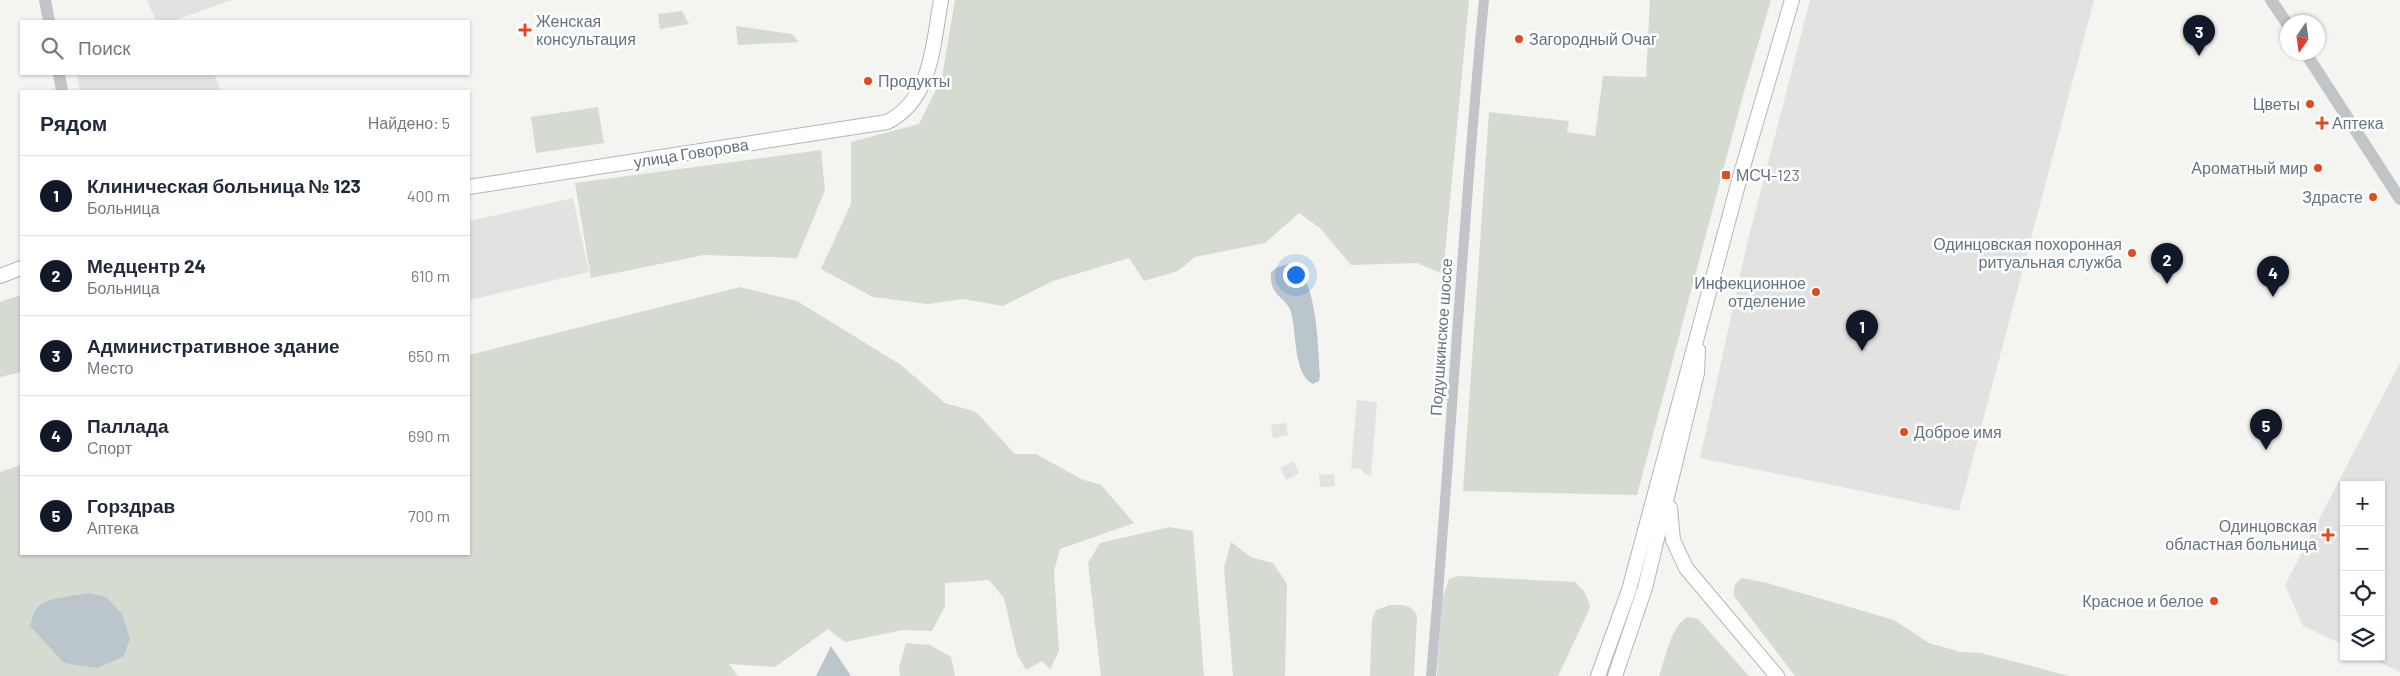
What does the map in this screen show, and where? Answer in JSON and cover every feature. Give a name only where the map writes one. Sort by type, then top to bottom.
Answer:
[{"type":"main road","name":"улица Говорова","points":[[470,186],[887,122],[899,116],[908,108],[919,93],[926,75],[941,0]]},
{"type":"main road","points":[[1598,676],[1629,590],[1699,326],[1792,0]]},
{"type":"main road","points":[[0,276],[20,268]]},
{"type":"main road","points":[[1616,676],[1644,588],[1676,462],[1697,372],[1699,326]]},
{"type":"main road","points":[[1676,462],[1670,509],[1670,525],[1676,548],[1696,580],[1777,676]]},
{"type":"street","points":[[45,0],[49,20]]},
{"type":"street","name":"Подушкинское шоссе","points":[[1431,676],[1473,106],[1484,0]]},
{"type":"street","points":[[2271,0],[2281,15]]},
{"type":"street","points":[[2310,60],[2400,199]]},
{"type":"street","points":[[59,75],[62,90]]},
{"type":"shaded area","points":[[147,0],[232,0],[176,20],[156,20]]},
{"type":"shaded area","points":[[955,0],[1469,0],[1443,274],[1417,263],[1351,265],[1320,228],[1299,213],[1265,243],[1195,257],[1178,271],[1144,281],[1129,258],[1053,281],[1003,306],[963,299],[928,304],[873,297],[821,269],[851,204],[851,142],[919,124],[942,77]]},
{"type":"shaded area","points":[[1650,0],[1771,0],[1743,95],[1637,495],[1463,491],[1489,112],[1569,121],[1567,132],[1595,136],[1603,76],[1646,77]]},
{"type":"shaded area","points":[[1810,0],[2094,0],[1959,511],[1700,458],[1747,244]]},
{"type":"shaded area","points":[[682,11],[689,24],[660,29],[658,14]]},
{"type":"shaded area","points":[[736,26],[792,34],[799,42],[738,45]]},
{"type":"shaded area","points":[[77,75],[214,75],[221,90],[80,90]]},
{"type":"shaded area","points":[[598,107],[604,143],[536,153],[531,117]]},
{"type":"shaded area","points":[[821,150],[825,190],[797,258],[704,255],[591,278],[575,183]]},
{"type":"shaded area","points":[[573,198],[589,272],[470,300],[470,221]]},
{"type":"shaded area","points":[[1288,264],[1298,269],[1305,280],[1315,312],[1320,375],[1319,381],[1313,384],[1307,379],[1299,362],[1289,307],[1275,291],[1271,280],[1271,272]]},
{"type":"shaded area","points":[[740,287],[797,301],[901,365],[945,403],[976,412],[1015,454],[1036,454],[1081,479],[1101,485],[1134,523],[1060,549],[1054,571],[1059,651],[1050,669],[1042,661],[1026,670],[1017,654],[1004,598],[989,580],[945,583],[945,606],[932,631],[903,630],[845,642],[828,629],[775,667],[729,664],[738,676],[0,676],[0,472],[20,465],[20,555],[470,555],[470,355]]},
{"type":"shaded area","points":[[20,295],[20,372],[0,377],[0,302]]},
{"type":"shaded area","name":"Одинцовская областная больница","points":[[2400,363],[2400,672],[2377,661],[2385,661],[2385,481],[2340,481],[2340,643],[2303,626],[2285,585]]},
{"type":"shaded area","points":[[1357,400],[1377,402],[1371,476],[1365,474],[1361,469],[1351,468]]},
{"type":"shaded area","points":[[1286,423],[1288,435],[1273,438],[1271,425]]},
{"type":"shaded area","points":[[1293,461],[1299,473],[1286,480],[1280,468]]},
{"type":"shaded area","points":[[1334,474],[1335,486],[1320,487],[1319,475]]},
{"type":"shaded area","points":[[1169,527],[1193,531],[1204,676],[1101,676],[1088,563],[1100,543]]},
{"type":"shaded area","points":[[1231,542],[1251,557],[1273,563],[1287,584],[1285,676],[1233,676],[1224,568]]},
{"type":"shaded area","points":[[1458,576],[1575,582],[1578,585],[1587,597],[1590,608],[1558,676],[1437,676],[1442,599],[1449,579]]},
{"type":"shaded area","points":[[1741,578],[1763,582],[1894,620],[1929,643],[1960,652],[1981,653],[2069,676],[1795,676],[1734,596],[1734,586]]},
{"type":"shaded area","points":[[89,593],[106,597],[122,614],[130,639],[123,657],[97,668],[64,663],[30,626],[34,612],[42,604],[54,599]]},
{"type":"shaded area","points":[[1390,605],[1409,607],[1417,616],[1414,676],[1370,676],[1372,620],[1376,610]]},
{"type":"shaded area","points":[[1687,617],[1698,619],[1749,676],[1659,676],[1676,628]]},
{"type":"shaded area","points":[[906,643],[930,645],[951,657],[955,676],[900,676],[899,667]]},
{"type":"shaded area","points":[[831,646],[851,676],[816,676]]},
{"type":"place","name":"Женская консультация","points":[[525,30]]},
{"type":"place","name":"Загородный Очаг","points":[[1519,39]]},
{"type":"place","name":"Административное здание","points":[[2199,56]]},
{"type":"place","name":"Продукты","points":[[868,81]]},
{"type":"place","name":"Цветы","points":[[2310,104]]},
{"type":"place","name":"Аптека","points":[[2322,123]]},
{"type":"place","name":"Ароматный мир","points":[[2318,168]]},
{"type":"place","name":"МСЧ-123","points":[[1726,175]]},
{"type":"place","name":"Здрасте","points":[[2373,197]]},
{"type":"place","name":"Одинцовская похоронная ритуальная служба","points":[[2132,253]]},
{"type":"place","name":"Медцентр 24","points":[[2167,284]]},
{"type":"place","name":"Инфекционное отделение","points":[[1816,292]]},
{"type":"place","name":"Паллада","points":[[2273,297]]},
{"type":"place","name":"Клиническая больница № 123","points":[[1862,351]]},
{"type":"place","name":"Доброе имя","points":[[1904,432]]},
{"type":"place","name":"Горздрав","points":[[2266,450]]},
{"type":"place","name":"Одинцовская областная больница","points":[[2328,535]]},
{"type":"place","name":"Красное и белое","points":[[2214,601]]}]
